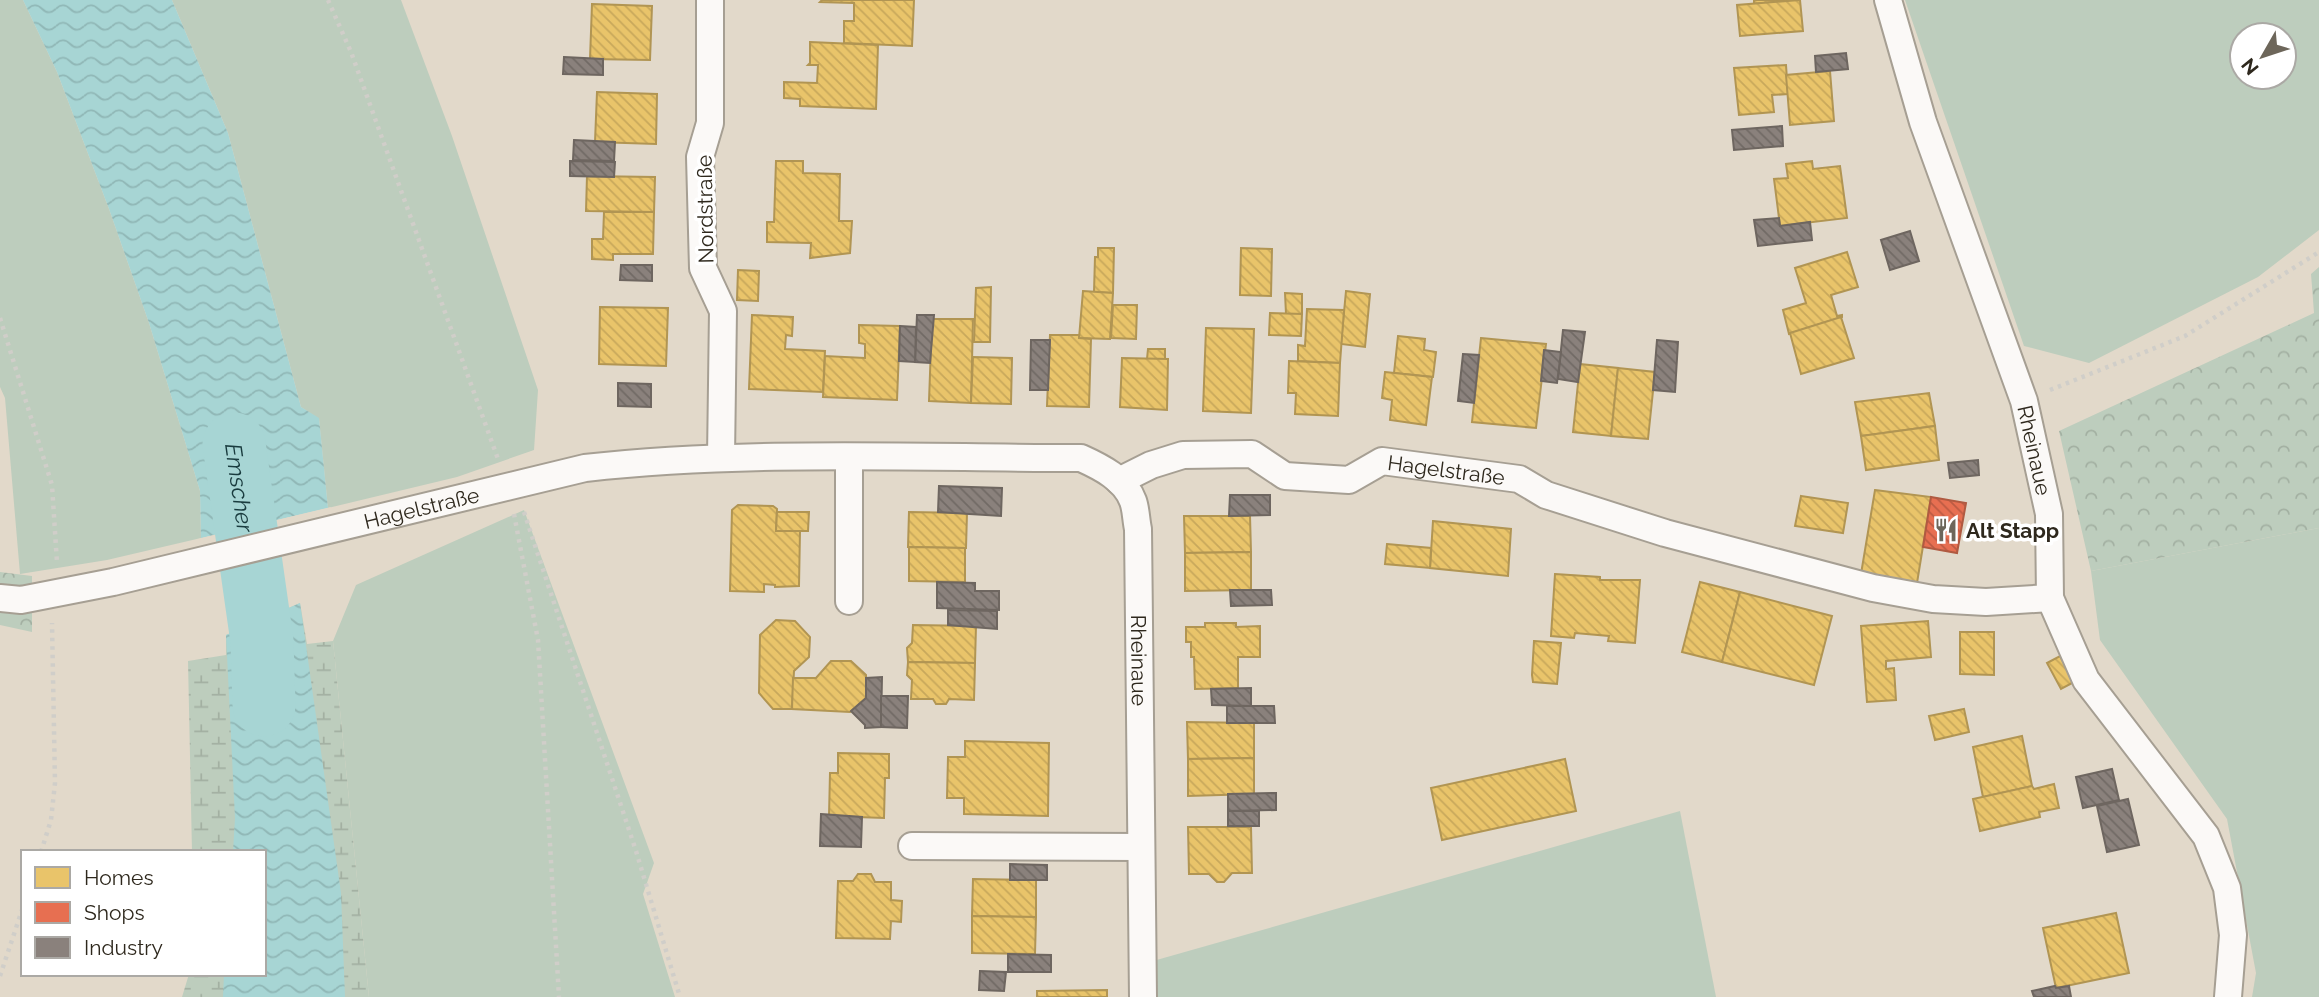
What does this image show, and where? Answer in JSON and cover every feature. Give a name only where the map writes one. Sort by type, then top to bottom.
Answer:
[{"type":"street","name":"Nordstraße","points":[[710,0],[710,123],[700,157],[703,268],[723,311],[721,457]]},
{"type":"street","name":"Rheinaue","points":[[1888,0],[1923,121],[2024,401],[2049,514],[2050,598],[2086,680],[2206,836],[2227,888],[2233,935],[2228,997]]},
{"type":"street","name":"Hagelstraße","points":[[0,598],[21,600],[113,582],[585,468],[650,460],[721,457],[1081,458],[1102,467],[1119,481],[1151,465],[1183,455],[1252,454],[1285,476],[1349,480],[1382,461],[1519,479],[1546,495],[1665,533],[1873,588],[1933,599],[1986,602],[2050,598]]},
{"type":"street","points":[[849,457],[849,601]]},
{"type":"street","name":"Rheinaue","points":[[1119,481],[1133,500],[1138,529],[1143,997]]},
{"type":"street","points":[[912,846],[1141,847]]},
{"type":"path","points":[[328,0],[351,52],[512,486],[636,851],[680,997]]},
{"type":"path","points":[[2024,401],[2185,336],[2319,252]]},
{"type":"path","points":[[0,318],[52,485],[58,561],[51,595],[55,783],[51,820],[42,850]]},
{"type":"path","points":[[512,486],[538,640],[559,997]]},
{"type":"path","points":[[0,976],[21,913]]},
{"type":"green space","points":[[0,0],[23,0],[57,72],[149,323],[200,491],[201,538],[107,560],[20,574],[5,398],[0,387]]},
{"type":"green space","points":[[172,0],[401,0],[452,136],[538,390],[534,450],[457,477],[328,508],[319,419],[301,407],[228,133]]},
{"type":"green space","points":[[1905,0],[2319,0],[2319,230],[2258,277],[2089,363],[2024,346]]},
{"type":"green space","points":[[2319,267],[2319,528],[2091,571],[2059,431],[2314,313],[2311,274]]},
{"type":"green space","points":[[524,510],[654,863],[643,894],[675,997],[369,997],[333,641],[356,585]]},
{"type":"green space","points":[[2319,528],[2319,997],[2252,997],[2256,973],[2227,819],[2100,640],[2091,571]]},
{"type":"green space","points":[[0,572],[32,576],[32,632],[0,625]]},
{"type":"green space","points":[[300,603],[307,644],[333,641],[369,997],[182,997],[188,976],[266,976],[266,850],[192,850],[188,661],[226,655],[226,635]]},
{"type":"green space","points":[[1680,811],[1716,997],[1147,997],[1146,963]]},
{"type":"water","points":[[23,0],[172,0],[228,133],[301,407],[319,418],[328,508],[201,538],[200,491],[149,323],[57,72]]},
{"type":"water","points":[[300,603],[341,893],[345,997],[223,997],[224,976],[266,976],[266,850],[233,850],[235,818],[226,635]]},
{"type":"pier","points":[[331,507],[329,511],[202,542],[198,539]]},
{"type":"building: Homes","points":[[914,0],[912,46],[844,43],[844,21],[854,21],[854,3],[820,2]]},
{"type":"building: Homes","points":[[1754,0],[1792,0],[1754,4]]},
{"type":"building: Homes","points":[[1800,0],[1803,31],[1740,36],[1737,5]]},
{"type":"building: Homes","points":[[592,4],[652,6],[650,60],[590,59]]},
{"type":"building: Homes","points":[[810,42],[878,45],[876,109],[800,106],[800,99],[784,98],[784,82],[817,83],[818,65],[808,65]]},
{"type":"building: Homes","points":[[1786,65],[1788,94],[1772,95],[1774,112],[1739,115],[1734,68]]},
{"type":"building: Homes","points":[[1830,71],[1834,121],[1790,125],[1786,75]]},
{"type":"building: Homes","points":[[597,92],[657,94],[656,144],[595,142]]},
{"type":"building: Homes","points":[[776,161],[803,161],[803,173],[840,174],[839,221],[852,221],[850,253],[810,258],[811,243],[767,242],[767,222],[774,222]]},
{"type":"building: Homes","points":[[1812,161],[1813,169],[1840,166],[1847,218],[1780,226],[1774,179],[1788,178],[1786,164]]},
{"type":"building: Homes","points":[[587,176],[655,177],[654,212],[586,211]]},
{"type":"building: Homes","points":[[604,212],[654,212],[653,254],[613,254],[613,260],[592,259],[592,239],[603,239]]},
{"type":"building: Homes","points":[[1098,248],[1114,248],[1113,293],[1094,292],[1095,257],[1098,257]]},
{"type":"building: Homes","points":[[1241,248],[1272,249],[1271,296],[1240,295]]},
{"type":"building: Homes","points":[[1847,252],[1858,287],[1831,295],[1837,316],[1842,317],[1789,334],[1783,310],[1806,303],[1795,268]]},
{"type":"building: Homes","points":[[738,270],[759,271],[758,301],[737,300]]},
{"type":"building: Homes","points":[[991,287],[990,342],[974,342],[976,288]]},
{"type":"building: Homes","points":[[1083,291],[1113,293],[1110,339],[1079,338]]},
{"type":"building: Homes","points":[[1346,291],[1370,294],[1365,347],[1341,344]]},
{"type":"building: Homes","points":[[1285,293],[1302,294],[1302,314],[1286,314]]},
{"type":"building: Homes","points":[[1113,305],[1137,305],[1136,339],[1111,338]]},
{"type":"building: Homes","points":[[600,307],[668,308],[666,366],[599,364]]},
{"type":"building: Homes","points":[[1307,309],[1344,310],[1340,363],[1298,361],[1298,345],[1305,346]]},
{"type":"building: Homes","points":[[1270,313],[1302,314],[1301,336],[1269,335]]},
{"type":"building: Homes","points":[[752,315],[793,317],[792,336],[786,335],[785,349],[825,351],[823,392],[749,389]]},
{"type":"building: Homes","points":[[1841,317],[1854,358],[1801,374],[1790,333]]},
{"type":"building: Homes","points":[[932,319],[973,319],[971,403],[929,401]]},
{"type":"building: Homes","points":[[859,325],[900,326],[897,400],[823,397],[825,356],[865,358],[865,344],[859,343]]},
{"type":"building: Homes","points":[[1206,328],[1254,329],[1251,413],[1203,411]]},
{"type":"building: Homes","points":[[1050,335],[1079,335],[1079,338],[1091,339],[1089,407],[1047,406]]},
{"type":"building: Homes","points":[[1398,336],[1425,339],[1424,350],[1436,352],[1433,377],[1394,373]]},
{"type":"building: Homes","points":[[1481,338],[1546,344],[1536,428],[1472,422]]},
{"type":"building: Homes","points":[[1148,349],[1165,349],[1165,359],[1147,359]]},
{"type":"building: Homes","points":[[973,357],[1012,358],[1011,404],[971,403]]},
{"type":"building: Homes","points":[[1122,358],[1168,359],[1167,410],[1120,407]]},
{"type":"building: Homes","points":[[1289,361],[1340,363],[1338,416],[1295,414],[1296,393],[1288,393]]},
{"type":"building: Homes","points":[[1580,364],[1618,368],[1611,436],[1573,432]]},
{"type":"building: Homes","points":[[1618,368],[1655,372],[1648,439],[1611,436]]},
{"type":"building: Homes","points":[[1385,372],[1432,377],[1426,425],[1390,420],[1392,400],[1382,398]]},
{"type":"building: Homes","points":[[1929,393],[1935,426],[1861,436],[1855,402]]},
{"type":"building: Homes","points":[[1935,426],[1939,460],[1866,470],[1861,436]]},
{"type":"building: Homes","points":[[1875,490],[1931,497],[1917,583],[1861,574]]},
{"type":"building: Homes","points":[[1801,496],[1848,503],[1843,533],[1795,526]]},
{"type":"building: Homes","points":[[738,505],[773,506],[777,509],[776,531],[800,531],[799,586],[775,587],[764,584],[764,592],[730,591],[732,510]]},
{"type":"building: Homes","points":[[777,512],[809,512],[808,531],[776,531]]},
{"type":"building: Homes","points":[[909,512],[967,513],[966,548],[908,547]]},
{"type":"building: Homes","points":[[1184,516],[1250,516],[1251,552],[1185,553]]},
{"type":"building: Homes","points":[[1433,521],[1511,529],[1508,576],[1430,568]]},
{"type":"building: Homes","points":[[1387,544],[1431,548],[1430,568],[1385,564]]},
{"type":"building: Homes","points":[[909,547],[965,548],[965,582],[909,581]]},
{"type":"building: Homes","points":[[1251,552],[1251,590],[1185,591],[1185,553]]},
{"type":"building: Homes","points":[[1555,574],[1600,577],[1600,580],[1640,580],[1635,643],[1608,641],[1609,636],[1575,633],[1574,638],[1551,636]]},
{"type":"building: Homes","points":[[1700,582],[1740,592],[1722,662],[1682,652]]},
{"type":"building: Homes","points":[[1740,592],[1832,616],[1814,685],[1722,662]]},
{"type":"building: Homes","points":[[776,620],[795,621],[810,637],[809,657],[794,671],[792,709],[773,709],[759,693],[760,635]]},
{"type":"building: Homes","points":[[1928,621],[1931,657],[1886,661],[1886,669],[1894,668],[1896,700],[1867,702],[1861,626]]},
{"type":"building: Homes","points":[[1205,623],[1236,623],[1236,627],[1260,626],[1260,657],[1238,657],[1238,688],[1195,689],[1194,657],[1191,657],[1191,642],[1186,642],[1186,627],[1205,627]]},
{"type":"building: Homes","points":[[913,625],[976,626],[975,663],[908,662],[907,648],[912,643]]},
{"type":"building: Homes","points":[[1960,632],[1994,632],[1994,675],[1960,674]]},
{"type":"building: Homes","points":[[1534,641],[1561,643],[1557,684],[1533,682]]},
{"type":"building: Homes","points":[[2060,656],[2074,682],[2061,689],[2047,663]]},
{"type":"building: Homes","points":[[831,661],[851,661],[866,675],[866,698],[850,712],[792,709],[793,678],[816,678]]},
{"type":"building: Homes","points":[[908,662],[975,663],[974,700],[949,699],[946,704],[936,704],[933,699],[911,699],[912,680],[907,675]]},
{"type":"building: Homes","points":[[1964,709],[1969,732],[1935,740],[1929,716]]},
{"type":"building: Homes","points":[[1187,722],[1254,723],[1254,758],[1188,759]]},
{"type":"building: Homes","points":[[2022,736],[2032,786],[1983,797],[1973,747]]},
{"type":"building: Homes","points":[[965,741],[1049,743],[1048,816],[964,814],[964,798],[947,798],[948,757],[965,757]]},
{"type":"building: Homes","points":[[838,753],[889,754],[889,778],[885,778],[884,818],[829,816],[830,773],[838,773]]},
{"type":"building: Homes","points":[[1254,758],[1254,794],[1188,796],[1188,759]]},
{"type":"building: Homes","points":[[1565,759],[1576,811],[1442,840],[1431,788]]},
{"type":"building: Homes","points":[[2054,784],[2059,808],[2039,812],[2040,817],[1980,831],[1973,799]]},
{"type":"building: Homes","points":[[1188,827],[1251,827],[1252,873],[1232,873],[1224,882],[1217,882],[1209,874],[1189,874]]},
{"type":"building: Homes","points":[[858,874],[871,874],[875,882],[891,882],[891,900],[902,901],[901,922],[891,921],[890,939],[836,938],[838,881],[853,881]]},
{"type":"building: Homes","points":[[973,879],[1036,880],[1036,917],[972,916]]},
{"type":"building: Homes","points":[[2116,913],[2129,973],[2056,988],[2043,928]]},
{"type":"building: Homes","points":[[972,916],[1036,917],[1035,954],[972,953]]},
{"type":"building: Homes","points":[[1107,990],[1107,997],[1037,997],[1037,991]]},
{"type":"building: Shops","points":[[1931,497],[1966,503],[1957,553],[1923,547]]},
{"type":"building: Industry","points":[[1846,53],[1848,69],[1816,72],[1815,56]]},
{"type":"building: Industry","points":[[564,57],[603,59],[603,75],[563,74]]},
{"type":"building: Industry","points":[[1782,126],[1783,146],[1734,150],[1732,130]]},
{"type":"building: Industry","points":[[574,140],[615,142],[614,161],[573,160]]},
{"type":"building: Industry","points":[[570,161],[615,162],[614,177],[570,176]]},
{"type":"building: Industry","points":[[1779,218],[1780,226],[1810,222],[1812,240],[1758,246],[1754,220]]},
{"type":"building: Industry","points":[[1910,231],[1919,261],[1890,270],[1881,240]]},
{"type":"building: Industry","points":[[621,265],[652,265],[652,281],[620,280]]},
{"type":"building: Industry","points":[[917,315],[934,315],[930,363],[915,362]]},
{"type":"building: Industry","points":[[900,326],[916,327],[915,362],[899,361]]},
{"type":"building: Industry","points":[[1563,330],[1585,332],[1578,382],[1558,379]]},
{"type":"building: Industry","points":[[1031,340],[1050,340],[1048,390],[1030,390]]},
{"type":"building: Industry","points":[[1657,340],[1678,342],[1675,392],[1653,390]]},
{"type":"building: Industry","points":[[1544,350],[1561,352],[1557,383],[1541,381]]},
{"type":"building: Industry","points":[[1463,354],[1479,355],[1474,403],[1458,401]]},
{"type":"building: Industry","points":[[618,383],[651,384],[651,407],[618,406]]},
{"type":"building: Industry","points":[[1978,460],[1979,475],[1950,478],[1948,463]]},
{"type":"building: Industry","points":[[939,486],[1002,488],[1001,516],[938,512]]},
{"type":"building: Industry","points":[[1230,495],[1270,495],[1270,515],[1229,516]]},
{"type":"building: Industry","points":[[937,582],[975,583],[975,591],[999,591],[999,610],[937,608]]},
{"type":"building: Industry","points":[[1230,590],[1271,590],[1272,605],[1231,606]]},
{"type":"building: Industry","points":[[948,610],[997,611],[997,629],[948,625]]},
{"type":"building: Industry","points":[[882,677],[881,727],[865,728],[851,711],[866,698],[866,678]]},
{"type":"building: Industry","points":[[1251,688],[1251,706],[1212,705],[1211,689]]},
{"type":"building: Industry","points":[[881,696],[908,696],[907,728],[881,727]]},
{"type":"building: Industry","points":[[1227,706],[1274,706],[1275,723],[1227,723]]},
{"type":"building: Industry","points":[[2112,769],[2119,800],[2083,808],[2076,777]]},
{"type":"building: Industry","points":[[1276,793],[1276,810],[1228,811],[1228,794]]},
{"type":"building: Industry","points":[[2128,799],[2139,845],[2107,852],[2097,806]]},
{"type":"building: Industry","points":[[1228,811],[1259,811],[1259,826],[1228,826]]},
{"type":"building: Industry","points":[[821,814],[862,817],[861,847],[820,846]]},
{"type":"building: Industry","points":[[1010,864],[1047,865],[1047,880],[1010,880]]},
{"type":"building: Industry","points":[[1008,954],[1051,955],[1051,972],[1008,972]]},
{"type":"building: Industry","points":[[980,971],[1006,972],[1004,991],[979,990]]},
{"type":"building: Industry","points":[[2069,986],[2071,997],[2034,997],[2032,991]]},
{"type":"waterway","name":"Emscher","points":[[234,444],[262,641],[264,705]]},
{"type":"place","name":"Alt Stapp","points":[[1946,530]]}]
